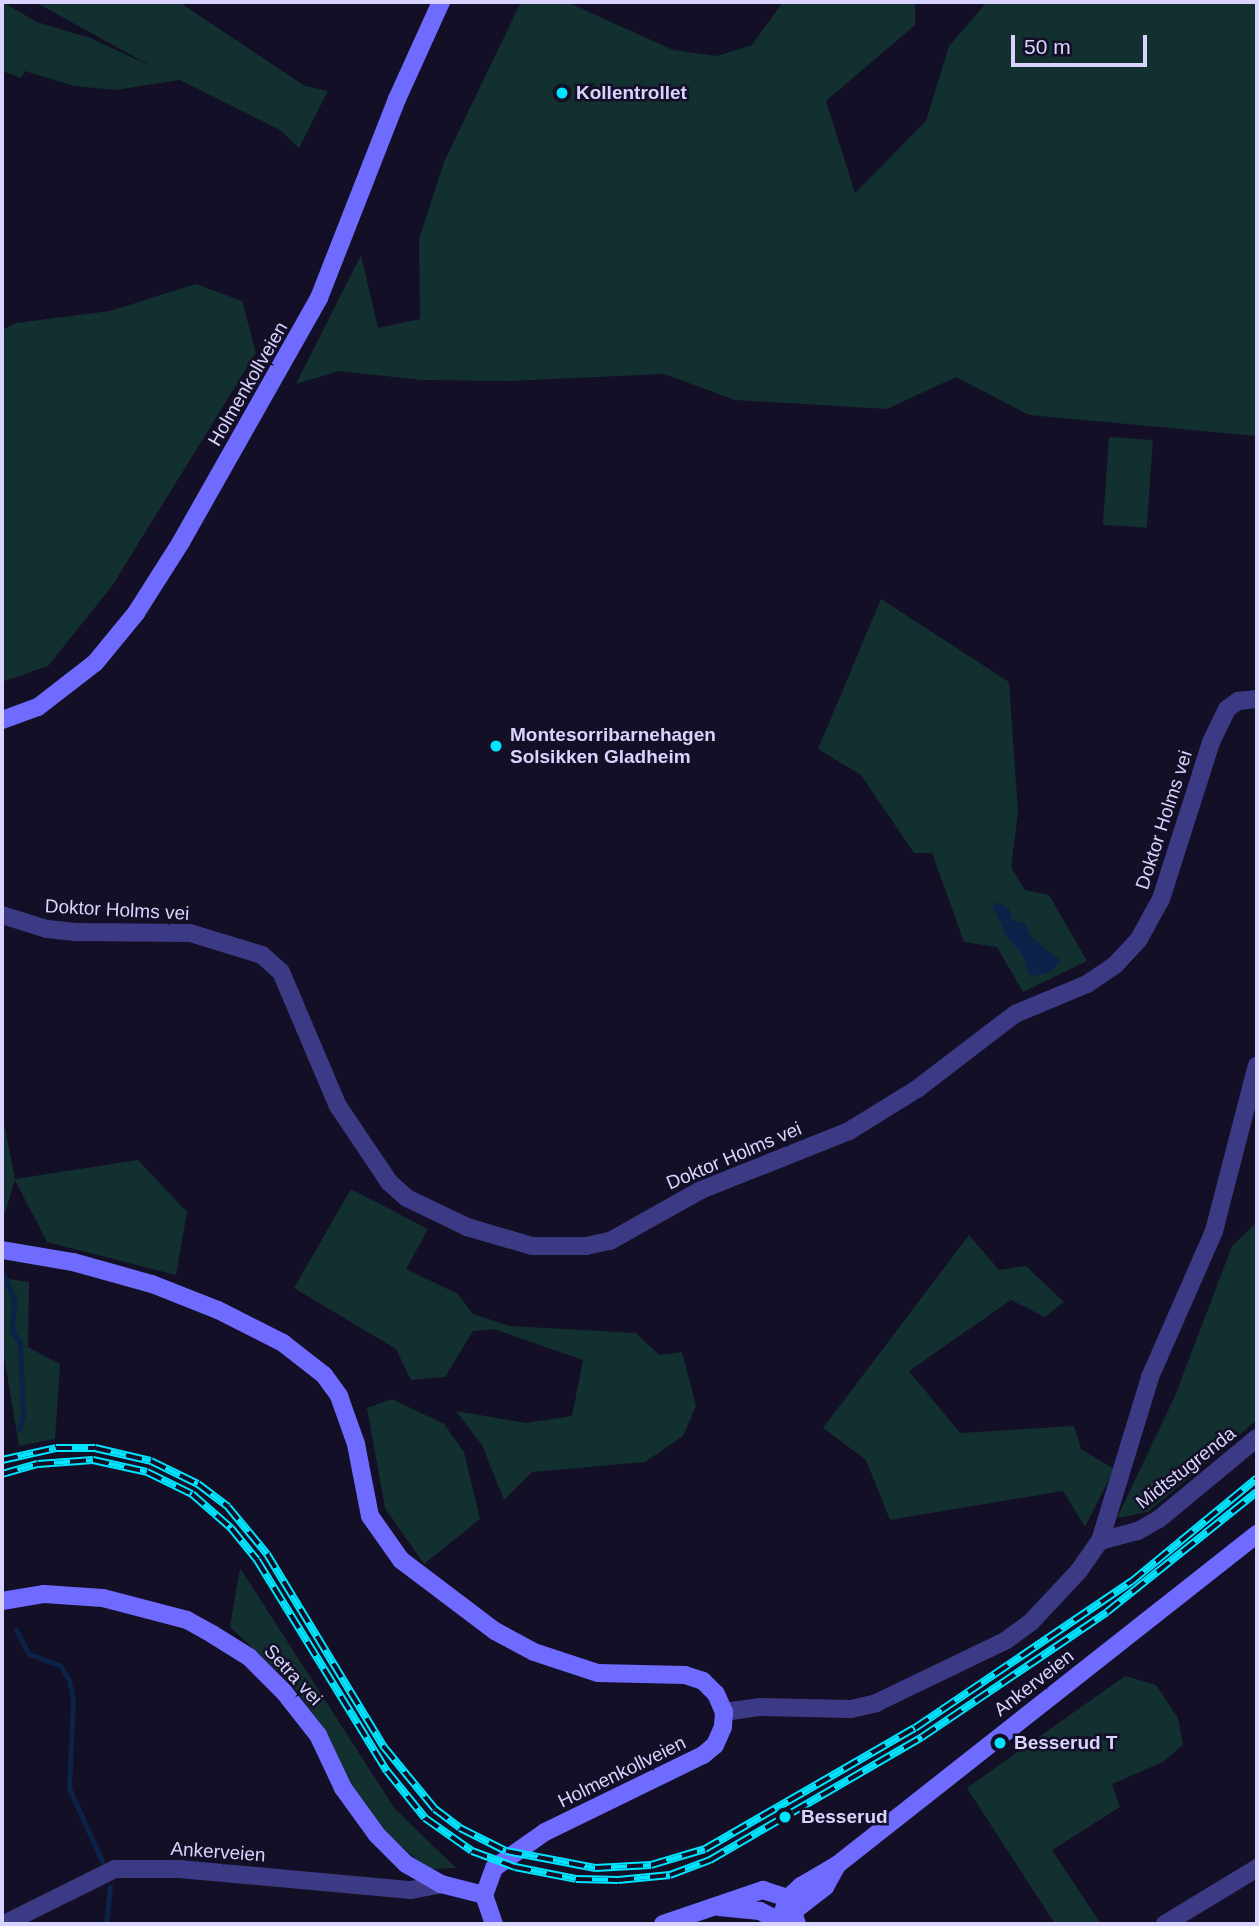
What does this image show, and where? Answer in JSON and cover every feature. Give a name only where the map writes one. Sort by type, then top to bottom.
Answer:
[{"type":"main road","name":"Holmenkollveien","points":[[2,720],[38,707],[95,663],[136,613],[181,542],[319,298],[388,121],[441,2]]},
{"type":"main road","points":[[2,1250],[73,1262],[152,1284],[218,1310],[282,1343],[324,1376],[339,1396],[356,1444],[370,1516],[401,1560],[495,1631],[534,1652],[598,1673],[693,1677],[711,1688],[724,1712]]},
{"type":"main road","name":"Ankerveien","points":[[789,1916],[825,1887],[837,1865],[1257,1534]]},
{"type":"main road","name":"Setra vei","points":[[2,1601],[44,1594],[103,1598],[187,1620],[212,1634],[249,1657],[284,1692],[318,1735],[343,1788],[377,1835],[406,1864],[442,1884],[484,1895]]},
{"type":"main road","name":"Holmenkollveien","points":[[484,1895],[494,1868],[514,1850],[704,1755],[718,1740],[724,1712]]},
{"type":"main road","points":[[484,1895],[494,1924]]},
{"type":"main road","points":[[663,1924],[719,1907],[789,1916]]},
{"type":"street","name":"Doktor Holms vei","points":[[2,915],[58,930],[190,933],[262,955],[281,971],[338,1106],[389,1182],[417,1203],[478,1231],[533,1246],[586,1246],[610,1241],[701,1190],[849,1131],[917,1089],[1015,1014],[1087,984],[1115,964],[1139,939],[1161,900],[1211,742],[1227,709],[1238,701],[1257,699]]},
{"type":"street","points":[[724,1712],[759,1707],[850,1709],[918,1686],[1031,1622],[1078,1572],[1100,1541],[1150,1377],[1214,1231],[1257,1065]]},
{"type":"street","name":"Midtstugrenda","points":[[1100,1541],[1138,1531],[1159,1519],[1257,1438]]},
{"type":"street","points":[[1165,1924],[1257,1868]]},
{"type":"street","name":"Ankerveien","points":[[4,1924],[116,1869],[179,1870],[411,1890],[442,1884]]},
{"type":"green space","points":[[2,2],[37,22],[90,38],[153,67],[35,2],[179,2],[305,86],[328,91],[299,148],[280,130],[180,80],[116,90],[74,86],[25,71],[21,78],[2,71]]},
{"type":"green space","points":[[521,2],[567,2],[673,50],[717,56],[752,45],[783,2],[915,2],[915,25],[826,101],[855,193],[926,121],[949,46],[987,2],[1257,2],[1257,436],[1029,415],[956,377],[887,409],[735,400],[664,374],[509,381],[422,380],[339,371],[296,384],[361,255],[378,328],[420,319],[419,239],[444,162]]},
{"type":"green space","points":[[196,284],[242,301],[256,353],[112,586],[48,666],[2,682],[2,330],[16,323],[110,311]]},
{"type":"green space","points":[[1109,437],[1153,440],[1147,528],[1103,525]]},
{"type":"green space","points":[[881,599],[1009,682],[1018,812],[1011,867],[1025,890],[1049,895],[1087,961],[1023,992],[997,947],[964,942],[932,853],[914,853],[861,775],[818,749]]},
{"type":"green space","points":[[2,1113],[15,1179],[138,1160],[187,1212],[176,1275],[47,1242],[15,1180],[2,1222]]},
{"type":"green space","points":[[351,1189],[428,1229],[406,1269],[458,1294],[473,1314],[510,1326],[636,1333],[659,1355],[682,1352],[696,1406],[683,1436],[645,1462],[532,1472],[504,1500],[482,1445],[456,1411],[526,1423],[572,1416],[583,1360],[494,1329],[473,1331],[445,1377],[411,1380],[396,1349],[294,1288]]},
{"type":"green space","points":[[1257,1222],[1257,1420],[1148,1512],[1117,1518],[1175,1396],[1232,1246]]},
{"type":"green space","points":[[969,1235],[999,1270],[1026,1266],[1064,1302],[1045,1317],[1011,1300],[909,1371],[960,1433],[1074,1426],[1081,1449],[1114,1469],[1085,1527],[1063,1491],[890,1520],[866,1460],[823,1428]]},
{"type":"green space","points":[[2,1278],[29,1282],[28,1347],[60,1364],[55,1439],[19,1446],[2,1345]]},
{"type":"green space","points":[[392,1399],[444,1424],[464,1452],[480,1519],[424,1564],[385,1508],[367,1408]]},
{"type":"green space","points":[[240,1568],[395,1809],[456,1868],[428,1869],[381,1829],[349,1781],[326,1731],[292,1685],[230,1627]]},
{"type":"green space","points":[[1125,1676],[1156,1685],[1178,1718],[1183,1745],[1163,1762],[1112,1784],[1120,1807],[1052,1850],[1101,1924],[1055,1924],[967,1788]]},
{"type":"water","points":[[996,902],[1009,908],[1012,920],[1025,924],[1031,937],[1060,960],[1052,971],[1033,976],[1028,973],[1023,956],[1006,935],[993,907]]},
{"type":"waterway","points":[[3,1274],[14,1300],[12,1331],[20,1343],[23,1415],[19,1429]]},
{"type":"waterway","points":[[16,1630],[29,1654],[60,1665],[69,1680],[73,1700],[69,1788],[102,1861]]},
{"type":"waterway","points":[[106,1924],[110,1886]]},
{"type":"railway","points":[[2,1460],[56,1448],[95,1448],[151,1461],[198,1484],[228,1507],[267,1554],[384,1747],[435,1809],[460,1828],[506,1851],[595,1868],[651,1865],[705,1849],[915,1728],[1131,1582],[1257,1478]]},
{"type":"railway","points":[[2,1474],[38,1464],[93,1460],[147,1472],[192,1494],[231,1528],[257,1560],[387,1771],[425,1818],[472,1851],[515,1867],[576,1879],[618,1880],[670,1875],[710,1860],[922,1737],[1107,1612],[1257,1492]]},
{"type":"place","name":"Kollentrollet","points":[[562,93]]},
{"type":"place","name":"Montesorribarnehagen Solsikken Gladheim","points":[[496,746]]},
{"type":"place","name":"Besserud T","points":[[1000,1743]]},
{"type":"place","name":"Besserud","points":[[785,1817]]}]
